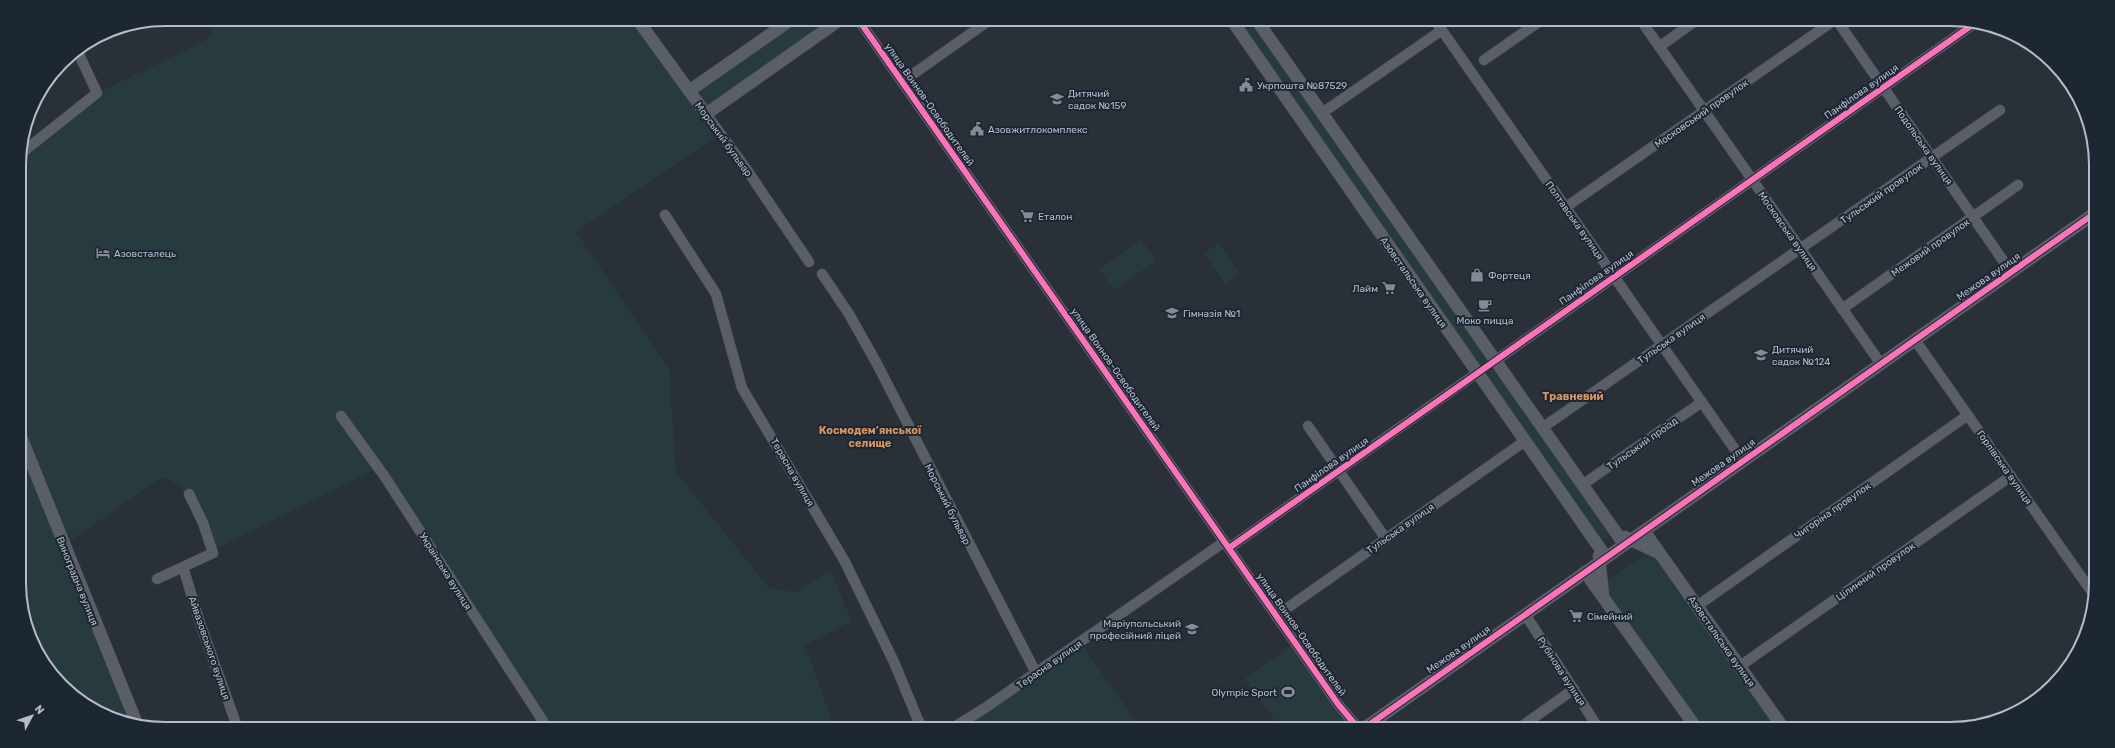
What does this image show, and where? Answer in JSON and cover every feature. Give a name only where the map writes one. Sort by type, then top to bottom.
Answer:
[{"type":"street","name":"Морський бульвар","points":[[642,26],[747,170],[809,262]]},
{"type":"street","points":[[689,91],[782,26]]},
{"type":"street","points":[[706,114],[830,26]]},
{"type":"street","name":"улица Воинов-Освободителей","points":[[863,26],[1276,616],[1338,704],[1353,722]]},
{"type":"street","points":[[902,82],[982,26]]},
{"type":"street","name":"Азовстальська вулиця","points":[[1236,26],[1597,544],[1603,559],[1603,596]]},
{"type":"street","name":"Азовстальська вулиця","points":[[1261,26],[1615,532],[1627,542],[1660,554]]},
{"type":"street","name":"Полтавська вулиця","points":[[1439,26],[1743,461]]},
{"type":"street","points":[[1484,60],[1533,26]]},
{"type":"street","name":"Московська вулиця","points":[[1645,26],[1881,364]]},
{"type":"street","points":[[1659,46],[1688,26]]},
{"type":"street","name":"Московський провулок","points":[[1566,207],[1826,26]]},
{"type":"street","name":"Подольська вулиця","points":[[1841,26],[2011,272]]},
{"type":"street","name":"Панфілова вулиця","points":[[1226,545],[1339,470],[1969,27]]},
{"type":"street","points":[[1305,125],[1442,30]]},
{"type":"street","points":[[27,150],[97,93],[80,56]]},
{"type":"street","name":"Тульський провулок","points":[[1800,249],[2000,110]]},
{"type":"street","name":"Межовий провулок","points":[[1842,309],[2018,185]]},
{"type":"street","name":"Терасна вулиця","points":[[665,215],[716,294],[742,388],[844,560],[894,662],[919,722]]},
{"type":"street","name":"Межова вулиця","points":[[1373,722],[2089,217]]},
{"type":"street","name":"Тульська вулиця","points":[[1542,428],[1800,249]]},
{"type":"street","name":"Морський бульвар","points":[[822,274],[849,314],[876,362],[1036,673]]},
{"type":"street","points":[[1418,287],[1435,275]]},
{"type":"street","name":"Горлівська вулиця","points":[[1915,340],[2089,588]]},
{"type":"street","name":"Тульський проїзд","points":[[1582,485],[1702,402]]},
{"type":"street","name":"Чигоріна провулок","points":[[1697,606],[1968,415]]},
{"type":"street","name":"Українська вулиця","points":[[341,416],[386,477],[544,722]]},
{"type":"street","points":[[1308,426],[1386,539]]},
{"type":"street","name":"Тульська вулиця","points":[[1276,616],[1525,441]]},
{"type":"street","name":"Виноградна вулиця","points":[[26,449],[135,718]]},
{"type":"street","name":"Цілинний провулок","points":[[1740,666],[2011,476]]},
{"type":"street","points":[[157,579],[213,553],[203,523],[189,494]]},
{"type":"street","name":"Азовстальська вулиця","points":[[1644,530],[1779,722]]},
{"type":"street","name":"Терасна вулиця","points":[[962,722],[1226,545]]},
{"type":"street","name":"Айвазовського вулиця","points":[[183,567],[200,623],[235,722]]},
{"type":"street","points":[[1585,572],[1692,722]]},
{"type":"street","name":"Рубінова вулиця","points":[[1525,614],[1595,722]]},
{"type":"street","points":[[1528,722],[1574,689]]},
{"type":"green space","points":[[211,26],[638,26],[718,136],[576,232],[669,369],[676,472],[769,588],[796,592],[830,570],[852,621],[805,645],[832,722],[548,722],[488,630],[384,465],[215,549],[192,492],[163,477],[64,545],[135,718],[120,715],[88,699],[61,675],[49,660],[40,644],[33,628],[27,601],[27,149],[97,93],[191,48],[213,35]]},
{"type":"green space","points":[[786,26],[826,26],[707,109],[693,91]]},
{"type":"green space","points":[[1239,26],[1259,26],[1613,534],[1599,544]]},
{"type":"green space","points":[[1141,239],[1156,261],[1114,290],[1099,269]]},
{"type":"green space","points":[[1219,243],[1240,274],[1225,284],[1204,253]]},
{"type":"green space","points":[[1649,551],[1659,556],[1776,722],[1695,722],[1605,596],[1604,583]]},
{"type":"green space","points":[[1080,642],[1136,722],[968,722]]},
{"type":"green space","points":[[1295,643],[1350,722],[1276,722],[1245,678]]},
{"type":"cycle path","points":[[863,26],[1338,704],[1353,722]]},
{"type":"cycle path","points":[[1229,548],[1969,27]]},
{"type":"cycle path","points":[[1373,722],[2089,217]]},
{"type":"place","name":"Укрпошта №87529","points":[[1246,85]]},
{"type":"place","name":"Дитячий садок №159","points":[[1057,99]]},
{"type":"place","name":"Азовжитлокомплекс","points":[[977,129]]},
{"type":"place","name":"Еталон","points":[[1027,216]]},
{"type":"place","name":"Азовсталець","points":[[103,253]]},
{"type":"place","name":"Фортеця","points":[[1477,275]]},
{"type":"place","name":"Лайм","points":[[1389,288]]},
{"type":"place","name":"Моко пицца","points":[[1485,305]]},
{"type":"place","name":"Гімназія №1","points":[[1172,313]]},
{"type":"place","name":"Дитячий садок №124","points":[[1761,355]]},
{"type":"place","name":"Сімейний","points":[[1576,616]]},
{"type":"place","name":"Маріупольський професійний ліцей","points":[[1192,629]]},
{"type":"place","name":"Olympic Sport","points":[[1288,692]]},
{"type":"district","name":"Травневий","points":[[1573,396]]},
{"type":"district","name":"Космодем’янської селище","points":[[870,436]]}]
